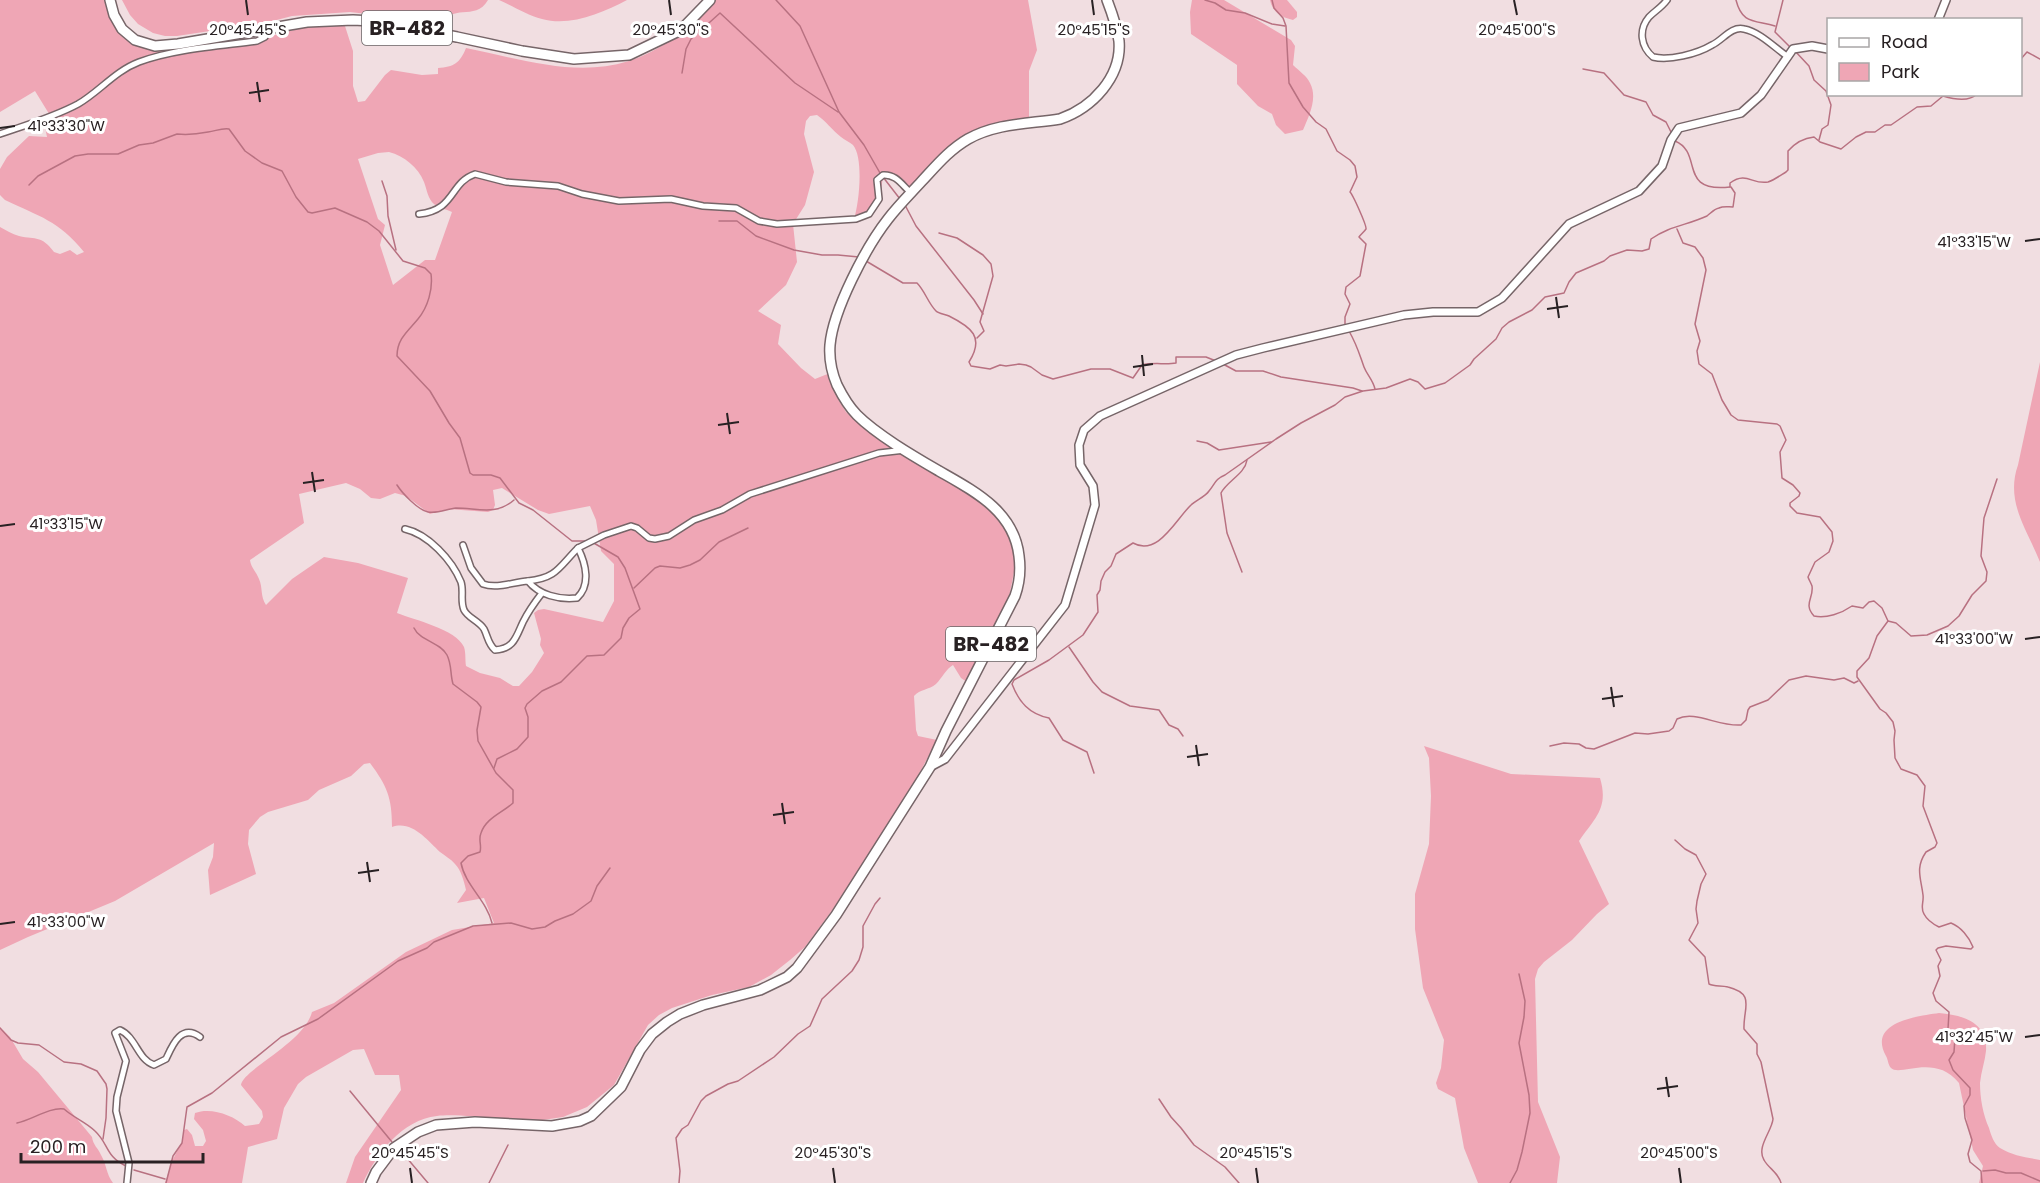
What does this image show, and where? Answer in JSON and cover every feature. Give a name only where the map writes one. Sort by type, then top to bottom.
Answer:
[{"type":"highway","name":"BR-482","points":[[110,0],[122,29],[135,39],[155,46],[326,21],[372,21],[563,58],[604,58],[629,55],[681,30],[710,0]]},
{"type":"highway","name":"BR-482","points":[[371,1183],[376,1172],[394,1148],[436,1125],[475,1122],[552,1126],[580,1121],[591,1116],[621,1087],[640,1050],[652,1034],[667,1022],[687,1011],[760,990],[787,977],[804,960],[836,915],[930,767],[1015,596],[1019,585],[1020,564],[1017,544],[1008,524],[996,509],[968,486],[906,450],[869,425],[851,408],[837,384],[831,364],[830,347],[837,315],[865,251],[888,218],[957,146],[974,136],[1007,125],[1060,119],[1089,103],[1108,83],[1117,62],[1119,40],[1107,0]]},
{"type":"street","points":[[1666,0],[1649,17],[1643,28],[1644,46],[1653,57],[1665,58],[1701,50],[1713,45],[1732,30],[1740,28],[1751,32],[1788,57]]},
{"type":"street","points":[[1939,18],[1946,0]]},
{"type":"street","points":[[0,134],[79,103],[125,68],[138,62],[169,54],[257,41],[265,37],[268,28]]},
{"type":"street","points":[[930,767],[945,759],[1065,605],[1095,505],[1093,486],[1080,465],[1079,445],[1084,430],[1100,416],[1236,355],[1254,350],[1404,315],[1433,312],[1478,312],[1502,298],[1569,224],[1639,191],[1662,166],[1671,140],[1679,128],[1741,113],[1761,95],[1793,50],[1812,46],[1827,49]]},
{"type":"street","points":[[418,214],[431,213],[446,204],[462,181],[475,174],[506,182],[558,186],[582,194],[619,201],[671,199],[703,206],[736,208],[759,221],[777,224],[856,219],[869,214],[879,199],[877,180],[883,175],[897,179],[911,193]]},
{"type":"street","points":[[462,545],[471,568],[483,584],[496,586],[548,578],[578,548],[604,535],[631,526],[649,538],[669,536],[694,520],[722,510],[750,494],[879,453],[906,450]]},
{"type":"street","points":[[405,529],[417,531],[423,535],[447,560],[462,585],[462,603],[465,612],[484,628],[488,641],[495,650],[515,642],[523,623],[542,593]]},
{"type":"street","points":[[528,581],[542,593],[572,598],[580,596],[586,582],[585,567],[578,548]]},
{"type":"street","points":[[127,1183],[129,1163],[116,1111],[126,1061],[115,1033],[120,1030],[130,1036],[145,1060],[154,1065],[166,1059],[172,1042],[176,1039],[190,1033],[200,1037]]},
{"type":"green space","points":[[0,0],[108,0],[117,23],[155,49],[173,53],[302,28],[344,23],[353,51],[353,86],[358,102],[365,101],[391,70],[422,75],[438,74],[438,68],[456,63],[466,48],[546,65],[598,67],[623,63],[648,53],[673,38],[713,0],[1028,0],[1037,50],[1029,71],[1029,118],[990,126],[961,140],[936,160],[909,188],[897,177],[883,177],[880,200],[871,212],[854,219],[858,203],[859,170],[853,145],[817,115],[810,116],[806,121],[804,134],[814,172],[805,205],[793,224],[797,262],[786,285],[758,311],[781,325],[778,344],[801,368],[815,379],[830,373],[838,399],[846,412],[856,421],[886,443],[983,497],[1009,533],[1014,556],[1014,572],[1008,603],[970,684],[961,678],[953,665],[936,684],[914,696],[918,736],[937,740],[910,791],[831,912],[805,947],[771,975],[749,987],[712,995],[672,1008],[659,1015],[648,1025],[614,1085],[587,1107],[563,1117],[529,1122],[458,1115],[424,1119],[402,1131],[392,1140],[376,1160],[363,1183],[346,1183],[355,1157],[401,1090],[399,1075],[375,1075],[364,1049],[353,1050],[298,1084],[284,1108],[277,1139],[248,1147],[242,1183],[165,1183],[172,1161],[182,1142],[184,1130],[187,1129],[192,1135],[195,1146],[203,1146],[206,1141],[203,1130],[194,1119],[195,1113],[215,1112],[228,1115],[245,1126],[259,1124],[263,1117],[262,1111],[241,1085],[251,1072],[298,1034],[312,1012],[334,1003],[406,952],[452,930],[494,923],[484,898],[457,903],[466,890],[461,872],[453,862],[419,832],[406,826],[392,827],[387,792],[381,778],[370,763],[364,764],[351,776],[319,790],[308,800],[268,812],[260,817],[249,830],[248,844],[256,874],[210,895],[208,870],[213,857],[214,843],[115,901],[0,950],[0,227],[19,236],[42,241],[54,252],[60,254],[70,250],[77,255],[84,252],[57,226],[5,200],[0,195],[0,169],[7,157],[29,136],[47,137],[44,122],[51,117],[35,91],[0,112]],"holes":[[[389,152],[400,156],[414,167],[434,204],[452,212],[435,260],[425,260],[393,285],[380,245],[385,225],[378,219],[358,159]],[[346,483],[360,489],[371,498],[380,499],[395,493],[406,496],[430,514],[448,509],[488,512],[493,510],[495,505],[493,490],[502,488],[538,510],[549,514],[590,506],[596,520],[601,551],[614,564],[614,601],[603,622],[544,609],[534,613],[541,639],[540,645],[544,653],[532,672],[519,686],[513,686],[500,678],[480,673],[466,666],[464,647],[453,635],[397,613],[408,578],[358,563],[324,557],[292,579],[266,605],[258,576],[250,560],[304,523],[299,494]]]},
{"type":"green space","points":[[122,0],[488,0],[483,7],[476,10],[450,15],[441,29],[385,16],[350,12],[292,16],[269,22],[165,36],[153,33],[138,24]]},
{"type":"green space","points":[[499,0],[627,0],[597,14],[575,20],[553,21],[525,13]]},
{"type":"green space","points":[[1192,0],[1224,0],[1291,40],[1295,46],[1293,65],[1309,80],[1313,95],[1312,107],[1303,130],[1285,134],[1276,125],[1272,114],[1258,106],[1237,84],[1237,65],[1191,34]]},
{"type":"green space","points":[[1270,0],[1287,0],[1297,12],[1297,17],[1293,20],[1281,16],[1275,11]]},
{"type":"green space","points":[[2040,362],[2040,562],[2019,515],[2014,491]]},
{"type":"green space","points":[[1424,746],[1511,774],[1600,778],[1602,805],[1579,841],[1609,904],[1572,940],[1544,962],[1538,969],[1535,979],[1538,1102],[1560,1157],[1557,1183],[1478,1183],[1464,1148],[1455,1098],[1438,1089],[1436,1083],[1441,1068],[1444,1040],[1423,988],[1415,929],[1415,894],[1429,844],[1431,796],[1429,758]]},
{"type":"green space","points":[[1939,1013],[1965,1018],[1983,1033],[1986,1051],[1980,1083],[1981,1095],[1994,1142],[2005,1151],[2040,1160],[2040,1183],[1979,1183],[1983,1166],[1973,1150],[1959,1083],[1950,1074],[1940,1069],[1929,1067],[1896,1070],[1890,1067],[1882,1045],[1883,1035],[1889,1028],[1908,1019]]},
{"type":"green space","points":[[0,1027],[10,1037],[23,1059],[38,1072],[92,1137],[113,1183],[0,1183]]},
{"type":"waterway","points":[[776,0],[800,26],[839,112],[864,145],[880,173]]},
{"type":"waterway","points":[[1205,0],[1226,10],[1245,13],[1272,24],[1285,26]]},
{"type":"waterway","points":[[1272,0],[1274,8],[1283,18],[1286,26],[1289,83],[1303,107],[1316,122],[1326,129],[1337,151],[1355,166],[1357,177],[1350,192],[1366,227],[1359,237],[1366,244],[1360,276],[1346,287],[1345,294],[1350,304],[1345,324]]},
{"type":"waterway","points":[[1736,0],[1745,17],[1775,26]]},
{"type":"waterway","points":[[1783,0],[1775,32],[1791,48]]},
{"type":"waterway","points":[[682,73],[686,49],[691,39],[720,13],[795,83],[838,112]]},
{"type":"waterway","points":[[1795,51],[1809,66],[1814,80],[1827,94]]},
{"type":"waterway","points":[[2022,58],[2027,52],[2040,59]]},
{"type":"waterway","points":[[1583,69],[1604,73],[1624,95],[1646,102],[1653,115],[1666,122],[1672,134]]},
{"type":"waterway","points":[[1819,140],[1822,129],[1828,125],[1831,105],[1828,96]]},
{"type":"waterway","points":[[1730,187],[1730,183],[1741,178],[1768,182],[1786,172],[1788,170],[1788,151],[1803,140],[1814,137],[1820,142],[1841,149],[1856,137],[1866,132],[1875,132],[1885,125],[1891,125],[1917,107],[1931,106],[1943,96]]},
{"type":"waterway","points":[[1943,96],[1956,99],[1975,96]]},
{"type":"waterway","points":[[29,185],[38,176],[75,156],[118,154],[177,134],[196,134],[229,129],[245,151],[262,163],[282,171],[296,197],[308,212],[335,208],[367,222],[379,231],[403,261],[425,268],[431,274],[427,303],[422,314],[401,340],[397,356],[430,391],[460,438],[470,473],[500,478],[519,503],[533,510],[572,541],[588,541]]},
{"type":"waterway","points":[[1675,141],[1684,147],[1697,178],[1703,184],[1730,187]]},
{"type":"waterway","points":[[883,177],[900,199]]},
{"type":"waterway","points":[[382,181],[387,196],[388,216],[396,250]]},
{"type":"waterway","points":[[1094,773],[1087,752],[1063,740],[1049,718],[1030,710],[1018,696],[1012,684],[1014,680],[1049,660],[1083,635],[1098,612],[1097,595],[1101,581],[1116,554],[1133,543],[1142,546],[1158,541],[1191,505],[1207,493],[1219,478],[1276,439],[1345,397],[1363,391],[1386,388],[1410,379],[1418,382],[1425,389],[1445,383],[1470,365],[1509,322],[1532,310],[1545,297],[1564,293],[1576,273],[1627,250],[1649,249],[1651,239],[1665,231],[1700,219],[1714,210],[1733,207],[1735,193],[1731,187]]},
{"type":"waterway","points":[[905,205],[916,226],[983,314]]},
{"type":"waterway","points":[[719,221],[737,221],[756,236],[794,250],[822,255],[859,257]]},
{"type":"waterway","points":[[1677,229],[1683,243],[1695,247],[1703,258],[1706,270],[1695,324],[1700,341],[1697,351],[1699,364],[1712,374],[1722,400],[1731,415],[1738,420],[1780,426],[1786,440],[1780,452],[1782,478],[1800,493],[1790,503],[1790,506],[1797,513],[1820,517],[1832,532],[1833,541],[1829,552],[1815,562],[1808,577],[1812,586],[1809,608],[1814,616],[1834,615],[1852,606],[1863,608],[1869,602],[1874,601],[1882,608],[1888,621],[1896,623],[1911,636],[1927,635],[1948,626],[1959,616],[1972,595],[1986,581],[1987,572],[1981,556],[1984,518],[1997,479]]},
{"type":"waterway","points":[[939,233],[957,238],[983,255],[991,264],[993,276],[980,322],[984,331],[977,338]]},
{"type":"waterway","points":[[866,261],[903,283],[917,283],[936,311],[964,324],[976,339],[974,353],[969,362],[971,366],[990,369],[1000,365],[1026,365],[1053,379],[1091,369],[1110,369],[1133,378],[1142,365],[1176,363],[1176,357],[1206,357],[1216,361]]},
{"type":"waterway","points":[[1349,331],[1375,389]]},
{"type":"waterway","points":[[1223,364],[1236,371],[1263,371],[1281,377],[1362,391]]},
{"type":"waterway","points":[[1197,441],[1207,443],[1219,450],[1271,442]]},
{"type":"waterway","points":[[1242,572],[1227,533],[1221,493],[1243,469],[1247,460]]},
{"type":"waterway","points":[[397,485],[415,505],[424,511],[431,512],[456,508],[493,510],[514,500]]},
{"type":"waterway","points":[[634,588],[655,568],[660,566],[680,568],[690,565],[700,560],[719,542],[748,528]]},
{"type":"waterway","points":[[494,768],[497,759],[517,749],[528,737],[528,717],[525,708],[527,704],[542,691],[561,682],[587,656],[604,655],[621,638],[623,628],[629,618],[640,609],[625,568],[618,557],[592,542]]},
{"type":"waterway","points":[[1888,621],[1877,636],[1869,658],[1857,671],[1857,677],[1880,709],[1893,722],[1895,758],[1901,769],[1917,775],[1925,786],[1923,806],[1937,843],[1935,847],[1926,852],[1921,863],[1923,912],[1928,920],[1939,927],[1951,923],[1958,927],[1973,947],[1971,949],[1946,946],[1936,950],[1941,960],[1938,966],[1940,976],[1933,993],[1936,1001],[1949,1012],[1948,1029],[1955,1037],[1954,1052],[1949,1060],[1953,1070],[1970,1088],[1970,1095],[1964,1106],[1972,1140],[1968,1154],[1970,1162],[1981,1171],[1982,1183]]},
{"type":"waterway","points":[[414,628],[421,636],[444,651],[450,662],[453,684],[481,707],[477,730],[478,741],[496,773],[513,790],[513,803],[483,828],[480,836],[480,852],[468,856],[461,863],[467,879],[486,907],[492,923]]},
{"type":"waterway","points":[[1069,647],[1102,692],[1130,706],[1159,710],[1169,725],[1178,729],[1183,736]]},
{"type":"waterway","points":[[1550,746],[1564,743],[1579,744],[1594,749],[1635,733],[1669,731],[1677,719],[1692,716],[1724,724],[1741,725],[1746,720],[1750,707],[1768,700],[1789,680],[1806,676],[1834,680],[1844,678],[1854,683],[1858,681]]},
{"type":"waterway","points":[[1675,840],[1696,855],[1706,874],[1697,901],[1698,923],[1689,940],[1705,957],[1709,984],[1737,990],[1745,998],[1744,1029],[1757,1044],[1757,1054],[1761,1062],[1773,1119],[1763,1144],[1762,1155],[1781,1183]]},
{"type":"waterway","points":[[166,1183],[173,1156],[182,1143],[187,1107],[212,1093],[281,1037],[318,1019],[398,961],[427,948],[434,942],[473,926],[511,923],[532,929],[545,927],[573,914],[591,901],[597,886],[610,868]]},
{"type":"waterway","points":[[679,1183],[676,1138],[688,1125],[701,1101],[728,1084],[738,1081],[774,1057],[810,1026],[822,999],[852,971],[859,960],[863,947],[863,926],[880,898]]},
{"type":"waterway","points":[[1510,1183],[1517,1170],[1530,1113],[1529,1095],[1519,1043],[1525,1001],[1519,974]]},
{"type":"waterway","points":[[0,1028],[11,1040],[39,1045],[64,1062],[81,1064],[97,1071],[107,1089],[103,1139]]},
{"type":"waterway","points":[[350,1091],[392,1142]]},
{"type":"waterway","points":[[1159,1099],[1194,1145],[1225,1167],[1239,1183]]},
{"type":"waterway","points":[[17,1123],[52,1110],[64,1109],[95,1131],[114,1158],[126,1166]]},
{"type":"waterway","points":[[489,1183],[508,1145]]},
{"type":"waterway","points":[[401,1151],[428,1183]]},
{"type":"waterway","points":[[134,1170],[165,1179]]},
{"type":"waterway","points":[[1983,1171],[2021,1173],[2040,1181]]}]
